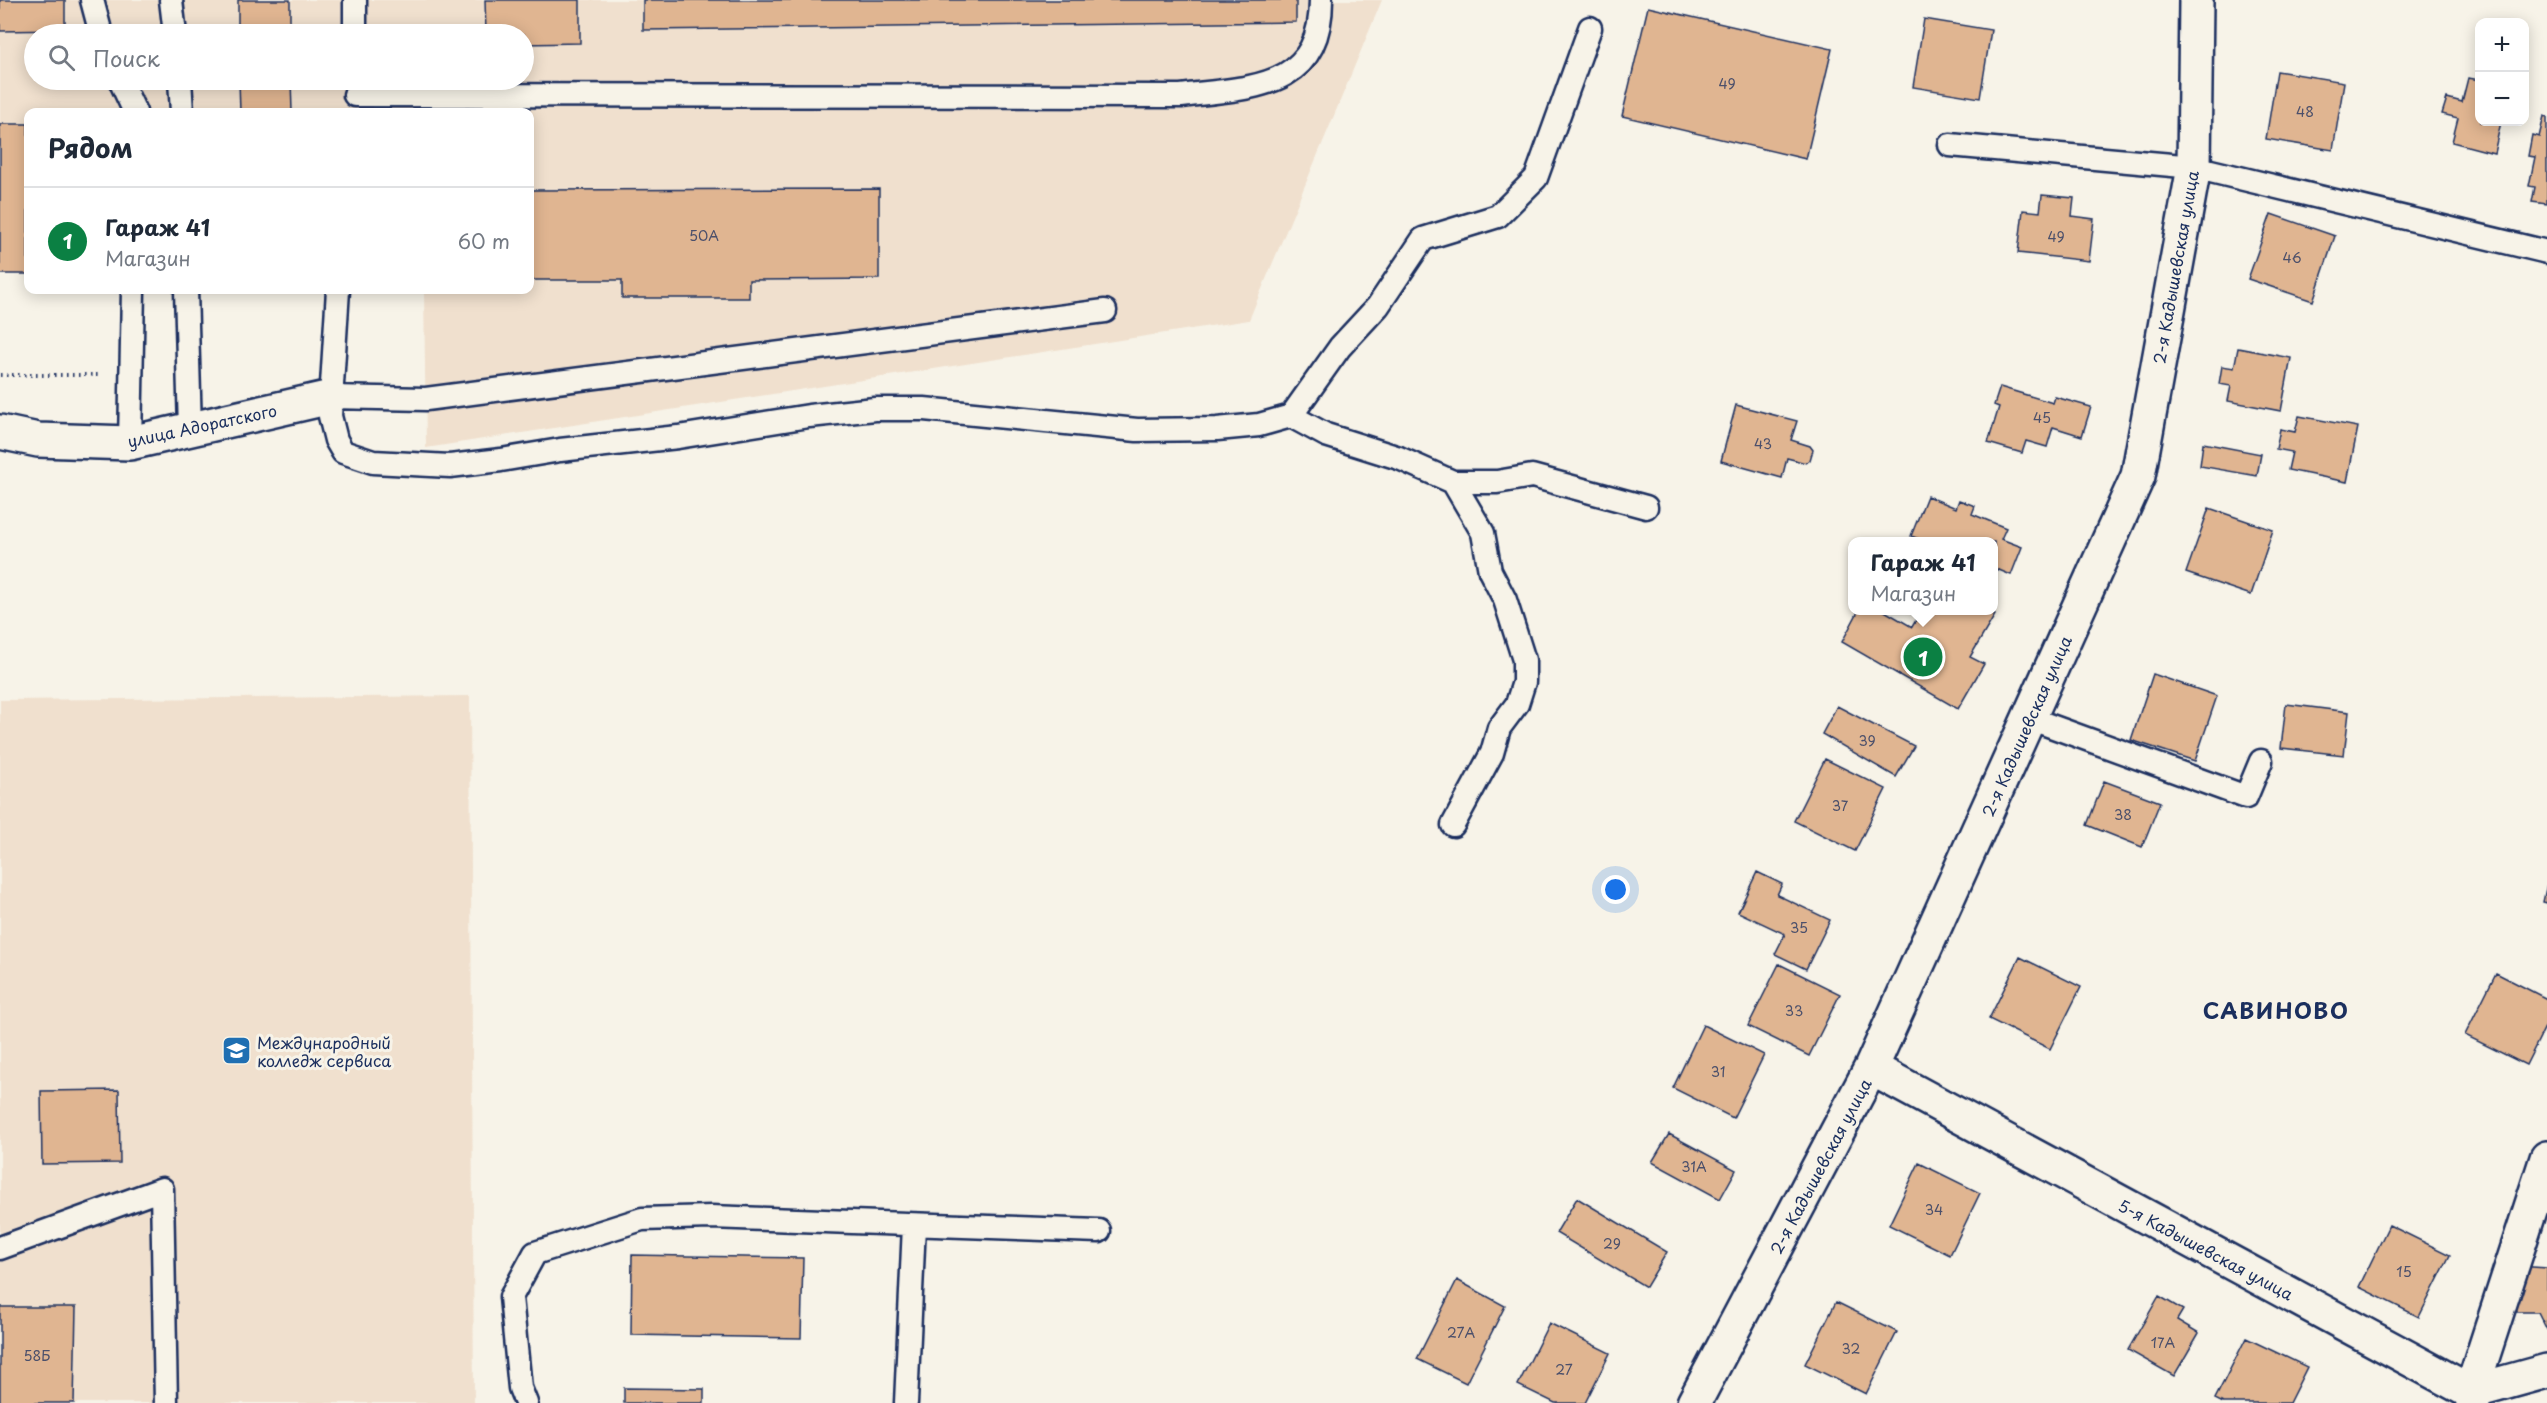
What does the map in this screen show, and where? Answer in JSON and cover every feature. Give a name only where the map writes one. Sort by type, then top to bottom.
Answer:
[{"type":"street","name":"2-я Кадышевская улица","points":[[1694,1403],[1871,1068],[2138,476],[2194,167],[2196,0]]},
{"type":"street","name":"улица Адоратского","points":[[0,432],[38,440],[130,443],[331,397]]},
{"type":"street","name":"5-я Кадышевская улица","points":[[1871,1068],[2472,1398]]},
{"type":"street","points":[[2472,1398],[2547,1158]]},
{"type":"street","points":[[2472,1398],[2547,1371]]},
{"type":"lane","points":[[92,0],[98,24]]},
{"type":"lane","points":[[171,0],[174,24]]},
{"type":"lane","points":[[355,0],[355,24]]},
{"type":"lane","points":[[353,96],[1181,96],[1270,84],[1292,73],[1314,43],[1321,0]]},
{"type":"lane","points":[[338,294],[330,416],[343,452],[373,462],[450,466],[809,416],[875,409],[924,409],[1137,430],[1217,429],[1259,424],[1291,416],[1340,347],[1378,306],[1423,239],[1498,216],[1536,178],[1590,28]]},
{"type":"lane","points":[[125,90],[133,108]]},
{"type":"lane","points":[[181,90],[182,108]]},
{"type":"lane","points":[[1950,145],[2194,167],[2547,252]]},
{"type":"lane","points":[[130,443],[133,294]]},
{"type":"lane","points":[[186,294],[190,429]]},
{"type":"lane","points":[[331,397],[426,399],[1105,311]]},
{"type":"lane","points":[[1291,416],[1326,435],[1399,458],[1453,482],[1497,482],[1532,476],[1646,507]]},
{"type":"lane","points":[[1453,482],[1483,533],[1490,571],[1505,600],[1524,660],[1524,682],[1517,704],[1499,728],[1492,753],[1453,825]]},
{"type":"lane","points":[[2029,718],[2246,797],[2261,761]]},
{"type":"lane","points":[[0,1248],[162,1189],[166,1403]]},
{"type":"lane","points":[[526,1403],[520,1388],[511,1297],[535,1252],[642,1219],[711,1217],[1099,1231]]},
{"type":"lane","points":[[906,1403],[914,1225]]},
{"type":"path","points":[[0,375],[131,375]]},
{"type":"shaded area","points":[[0,0],[1382,0],[1249,320],[426,448],[424,294],[534,294],[534,108],[24,108],[24,268],[0,268]]},
{"type":"shaded area","name":"Международный колледж сервиса","points":[[470,696],[474,1403],[0,1403],[0,700]]},
{"type":"building","points":[[0,0],[65,0],[65,24],[24,24],[24,31],[0,31]]},
{"type":"building","points":[[238,0],[290,0],[290,24],[238,24]]},
{"type":"building","points":[[485,0],[580,0],[580,43],[534,44],[534,24],[486,24]]},
{"type":"building","points":[[643,0],[1296,0],[1296,22],[643,30]]},
{"type":"building","points":[[1648,7],[1832,49],[1806,159],[1622,116]]},
{"type":"building","points":[[1924,19],[1991,30],[1980,98],[1913,87]]},
{"type":"building","points":[[2277,71],[2344,82],[2333,150],[2266,139]]},
{"type":"building","points":[[2468,78],[2475,79],[2475,126],[2500,126],[2494,153],[2452,142],[2458,118],[2442,114],[2447,98],[2462,102]]},
{"type":"building","points":[[239,90],[291,90],[292,108],[240,108]]},
{"type":"building","points":[[2544,116],[2547,117],[2547,204],[2532,202],[2535,187],[2529,186],[2535,157],[2528,156],[2532,135],[2539,137]]},
{"type":"building","points":[[0,124],[24,124],[24,274],[0,274]]},
{"type":"building","points":[[879,189],[879,279],[749,280],[749,298],[622,298],[622,280],[534,280],[534,190]]},
{"type":"building","points":[[2042,195],[2074,198],[2072,216],[2094,219],[2089,261],[2018,253],[2023,210],[2040,212]]},
{"type":"building","points":[[2271,214],[2335,236],[2313,301],[2248,279]]},
{"type":"building","points":[[2238,348],[2291,358],[2281,411],[2228,401],[2231,386],[2219,384],[2222,366],[2234,368]]},
{"type":"building","points":[[2000,387],[2053,403],[2055,397],[2091,407],[2082,436],[2053,427],[2047,447],[2026,441],[2022,453],[1988,443],[1999,407],[1994,405]]},
{"type":"building","points":[[1736,405],[1797,421],[1791,440],[1810,446],[1813,450],[1810,460],[1806,463],[1787,458],[1782,478],[1721,461]]},
{"type":"building","points":[[2299,416],[2358,427],[2347,482],[2288,470],[2292,452],[2276,449],[2280,429],[2295,432]]},
{"type":"building","points":[[2203,443],[2261,454],[2257,476],[2200,466]]},
{"type":"building","points":[[1927,496],[1956,508],[1959,500],[1975,506],[1972,514],[2006,528],[2001,539],[2022,547],[2011,575],[1998,570],[1998,537],[1911,536]]},
{"type":"building","points":[[2209,508],[2273,530],[2251,595],[2186,573]]},
{"type":"building","points":[[1856,615],[1892,615],[1912,627],[1919,615],[1995,615],[1970,657],[1984,664],[1958,709],[1842,642]]},
{"type":"building","points":[[2153,674],[2217,696],[2195,761],[2131,740]]},
{"type":"building","points":[[2286,704],[2349,712],[2344,755],[2281,748]]},
{"type":"building","points":[[1837,706],[1914,746],[1896,777],[1822,734]]},
{"type":"building","points":[[1825,759],[1886,789],[1855,851],[1794,821]]},
{"type":"building","points":[[2104,781],[2160,802],[2142,847],[2087,825]]},
{"type":"building","points":[[1757,872],[1782,884],[1777,895],[1830,920],[1806,969],[1775,954],[1785,934],[1738,912]]},
{"type":"building","points":[[2547,884],[2547,903],[2543,902]]},
{"type":"building","points":[[2020,957],[2081,987],[2050,1049],[1989,1019]]},
{"type":"building","points":[[1779,964],[1840,994],[1809,1056],[1748,1026]]},
{"type":"building","points":[[2496,973],[2547,999],[2547,1023],[2526,1065],[2465,1035]]},
{"type":"building","points":[[1703,1025],[1764,1055],[1733,1118],[1673,1088]]},
{"type":"building","points":[[119,1090],[120,1163],[42,1164],[41,1091]]},
{"type":"building","points":[[1669,1134],[1736,1170],[1720,1199],[1652,1162]]},
{"type":"building","points":[[1919,1163],[1980,1193],[1950,1255],[1889,1225]]},
{"type":"building","points":[[1577,1198],[1667,1252],[1646,1287],[1556,1233]]},
{"type":"building","points":[[2389,1225],[2450,1255],[2419,1317],[2359,1287]]},
{"type":"building","points":[[632,1255],[803,1258],[801,1338],[631,1335]]},
{"type":"building","points":[[2517,1266],[2547,1268],[2547,1330],[2538,1312],[2516,1312]]},
{"type":"building","points":[[1457,1280],[1505,1306],[1466,1383],[1417,1359]]},
{"type":"building","points":[[2159,1296],[2183,1310],[2177,1320],[2199,1333],[2174,1376],[2128,1350]]},
{"type":"building","points":[[1836,1302],[1897,1332],[1866,1394],[1805,1364]]},
{"type":"building","points":[[0,1307],[76,1307],[74,1403],[0,1403]]},
{"type":"building","points":[[1549,1323],[1610,1353],[1585,1403],[1555,1403],[1518,1385]]},
{"type":"building","points":[[2246,1338],[2307,1367],[2289,1403],[2223,1403],[2215,1399]]},
{"type":"building","points":[[624,1388],[704,1389],[704,1403],[624,1403]]},
{"type":"place","name":"Гараж 41","points":[[1923,657]]},
{"type":"place","name":"Международный колледж сервиса","points":[[236,1051]]},
{"type":"district","name":"САВИНОВО","points":[[2276,1009]]}]
